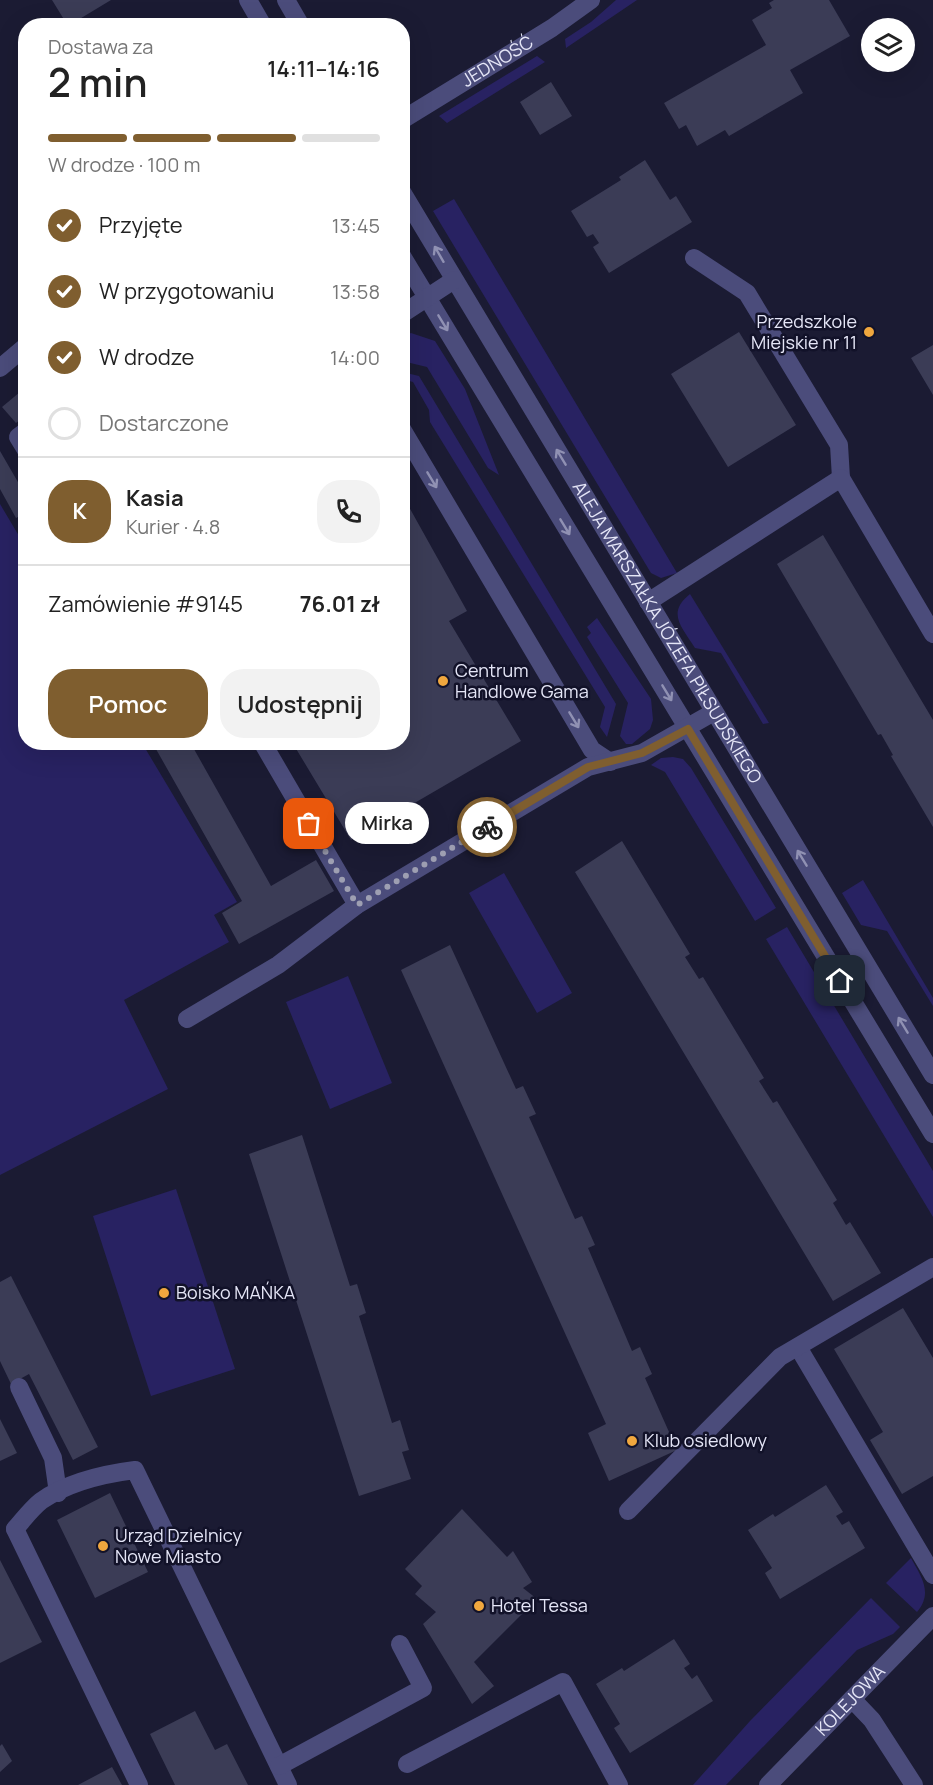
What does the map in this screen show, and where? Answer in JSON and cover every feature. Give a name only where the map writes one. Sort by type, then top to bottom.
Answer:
[{"type":"street","points":[[248,0],[258,18]]},
{"type":"street","points":[[285,0],[297,18]]},
{"type":"street","name":"JEDNOŚĆ","points":[[410,115],[552,28],[591,0]]},
{"type":"street","name":"ALEJA MARSZAŁKA JÓZEFA PIŁSUDSKIEGO","points":[[410,206],[933,1075]]},
{"type":"street","points":[[694,258],[747,293],[839,445],[841,478],[933,634]]},
{"type":"street","name":"ALEJA MARSZAŁKA JÓZEFA PIŁSUDSKIEGO","points":[[410,269],[933,1134]]},
{"type":"street","points":[[410,309],[454,280]]},
{"type":"street","points":[[0,368],[18,353]]},
{"type":"street","points":[[410,443],[592,750],[610,762]]},
{"type":"street","points":[[648,602],[841,478]]},
{"type":"street","points":[[187,1019],[278,965],[357,905],[588,767],[642,753],[688,729],[714,712]]},
{"type":"street","points":[[267,750],[357,905]]},
{"type":"street","points":[[628,1511],[780,1358],[933,1267]]},
{"type":"street","points":[[798,1347],[933,1575]]},
{"type":"street","points":[[19,1387],[53,1458],[58,1492]]},
{"type":"street","points":[[139,1785],[7,1527],[58,1492],[104,1474],[135,1470],[288,1785]]},
{"type":"street","name":"KOLEJOWA","points":[[768,1785],[933,1616]]},
{"type":"street","points":[[279,1766],[423,1689],[400,1644]]},
{"type":"street","points":[[407,1764],[563,1682],[619,1785]]},
{"type":"street","points":[[852,1699],[872,1720],[914,1785]]},
{"type":"shaded area","points":[[616,0],[637,0],[566,48],[565,39],[591,22]]},
{"type":"shaded area","points":[[537,56],[545,62],[447,123],[439,116]]},
{"type":"shaded area","points":[[454,199],[677,573],[661,578],[651,573],[433,211]]},
{"type":"shaded area","points":[[410,333],[435,341],[465,389],[499,475],[488,468],[427,367],[410,363]]},
{"type":"shaded area","points":[[410,374],[419,376],[616,704],[607,737],[600,727],[605,707],[430,422],[429,410],[413,382],[410,381]]},
{"type":"shaded area","points":[[0,504],[18,534],[18,750],[146,750],[237,902],[214,915],[229,942],[124,1000],[168,1089],[0,1175]]},
{"type":"shaded area","points":[[690,594],[769,723],[763,724],[721,653],[695,648],[681,627],[679,608]]},
{"type":"shaded area","points":[[597,618],[651,699],[653,720],[650,729],[632,744],[626,744],[620,736],[628,703],[587,637],[591,633],[587,627]]},
{"type":"shaded area","points":[[661,758],[683,759],[691,768],[776,908],[755,921],[665,772],[651,765]]},
{"type":"shaded area","points":[[504,873],[572,993],[537,1013],[469,893]]},
{"type":"shaded area","points":[[863,880],[933,998],[933,1006],[887,931],[861,925],[842,893]]},
{"type":"shaded area","points":[[787,927],[933,1171],[933,1217],[766,939]]},
{"type":"shaded area","points":[[348,976],[392,1083],[330,1109],[286,1002]]},
{"type":"shaded area","name":"Boisko MAŃKA","points":[[176,1189],[235,1369],[151,1396],[93,1216]]},
{"type":"shaded area","points":[[911,1558],[922,1579],[925,1592],[922,1605],[917,1612],[886,1583]]},
{"type":"shaded area","points":[[871,1598],[900,1627],[893,1634],[857,1650],[726,1785],[693,1785],[750,1721]]},
{"type":"building","points":[[52,0],[111,0],[81,18],[63,18]]},
{"type":"building","points":[[774,0],[829,0],[850,36],[790,70],[803,93],[729,136],[725,130],[697,146],[686,125],[679,129],[664,103],[766,45],[752,20],[772,8],[769,3]]},
{"type":"building","points":[[551,82],[572,116],[540,135],[520,102]]},
{"type":"building","points":[[645,160],[670,200],[676,196],[692,222],[609,273],[593,247],[599,243],[593,234],[587,237],[571,211],[621,180],[619,177]]},
{"type":"building","points":[[739,332],[796,425],[728,467],[671,374]]},
{"type":"building","points":[[933,345],[933,395],[911,358]]},
{"type":"building","points":[[18,394],[18,421],[16,423],[2,407]]},
{"type":"building","points":[[0,451],[18,482],[18,517],[16,518],[0,489]]},
{"type":"building","name":"Centrum Handlowe Gama","points":[[410,509],[467,611],[449,621],[521,741],[351,840],[297,750],[410,750]]},
{"type":"building","points":[[823,535],[933,720],[933,827],[891,756],[893,755],[881,734],[878,735],[777,564]]},
{"type":"building","points":[[157,750],[194,750],[271,886],[316,860],[334,891],[239,944],[222,913],[242,901]]},
{"type":"building","points":[[622,841],[690,954],[685,957],[699,979],[703,977],[764,1078],[759,1081],[773,1103],[777,1101],[837,1200],[833,1203],[846,1225],[850,1222],[881,1273],[833,1301],[575,872]]},
{"type":"building","points":[[450,945],[516,1089],[523,1086],[536,1114],[529,1117],[575,1219],[582,1216],[595,1245],[588,1248],[632,1351],[640,1347],[652,1374],[645,1378],[677,1450],[609,1481],[588,1433],[606,1424],[401,970]]},
{"type":"building","points":[[302,1135],[350,1286],[357,1284],[366,1313],[359,1316],[392,1423],[400,1420],[409,1450],[402,1452],[411,1479],[359,1496],[249,1154]]},
{"type":"building","points":[[11,1276],[98,1447],[73,1460],[29,1374],[11,1384],[0,1361],[0,1282]]},
{"type":"building","points":[[903,1308],[933,1358],[933,1476],[902,1494],[870,1440],[883,1432],[834,1349]]},
{"type":"building","points":[[0,1419],[17,1453],[0,1461]]},
{"type":"building","points":[[826,1485],[843,1512],[836,1516],[842,1525],[849,1521],[865,1548],[780,1599],[765,1573],[772,1568],[748,1530],[773,1514],[775,1517]]},
{"type":"building","name":"Urząd Dzielnicy Nowe Miasto","points":[[110,1493],[148,1572],[95,1598],[57,1520]]},
{"type":"building","name":"Hotel Tessa","points":[[462,1509],[507,1557],[513,1551],[532,1582],[523,1588],[537,1599],[474,1662],[494,1686],[472,1704],[423,1624],[436,1612],[415,1594],[422,1586],[405,1569]]},
{"type":"building","points":[[0,1560],[42,1642],[0,1663]]},
{"type":"building","points":[[674,1639],[690,1664],[684,1668],[692,1679],[697,1675],[713,1701],[630,1753],[614,1728],[620,1724],[596,1684],[622,1668],[624,1671]]},
{"type":"building","points":[[195,1711],[215,1750],[227,1744],[248,1785],[175,1785],[150,1734]]},
{"type":"building","points":[[2,1744],[12,1761],[0,1772],[0,1746]]},
{"type":"building","points":[[112,1767],[122,1785],[78,1785]]},
{"type":"way so far","points":[[309,824],[357,905],[487,827]]},
{"type":"place","name":"Przedszkole Miejskie nr 11","points":[[869,332]]},
{"type":"place","name":"Centrum Handlowe Gama","points":[[443,681]]},
{"type":"place","name":"Mirka","points":[[309,824]]},
{"type":"place","name":"Boisko MAŃKA","points":[[164,1293]]},
{"type":"place","name":"Klub osiedlowy","points":[[632,1441]]},
{"type":"place","name":"Urząd Dzielnicy Nowe Miasto","points":[[103,1546]]},
{"type":"place","name":"Hotel Tessa","points":[[479,1606]]},
{"type":"route","points":[[487,827],[588,767],[642,753],[688,729],[840,981]]}]
